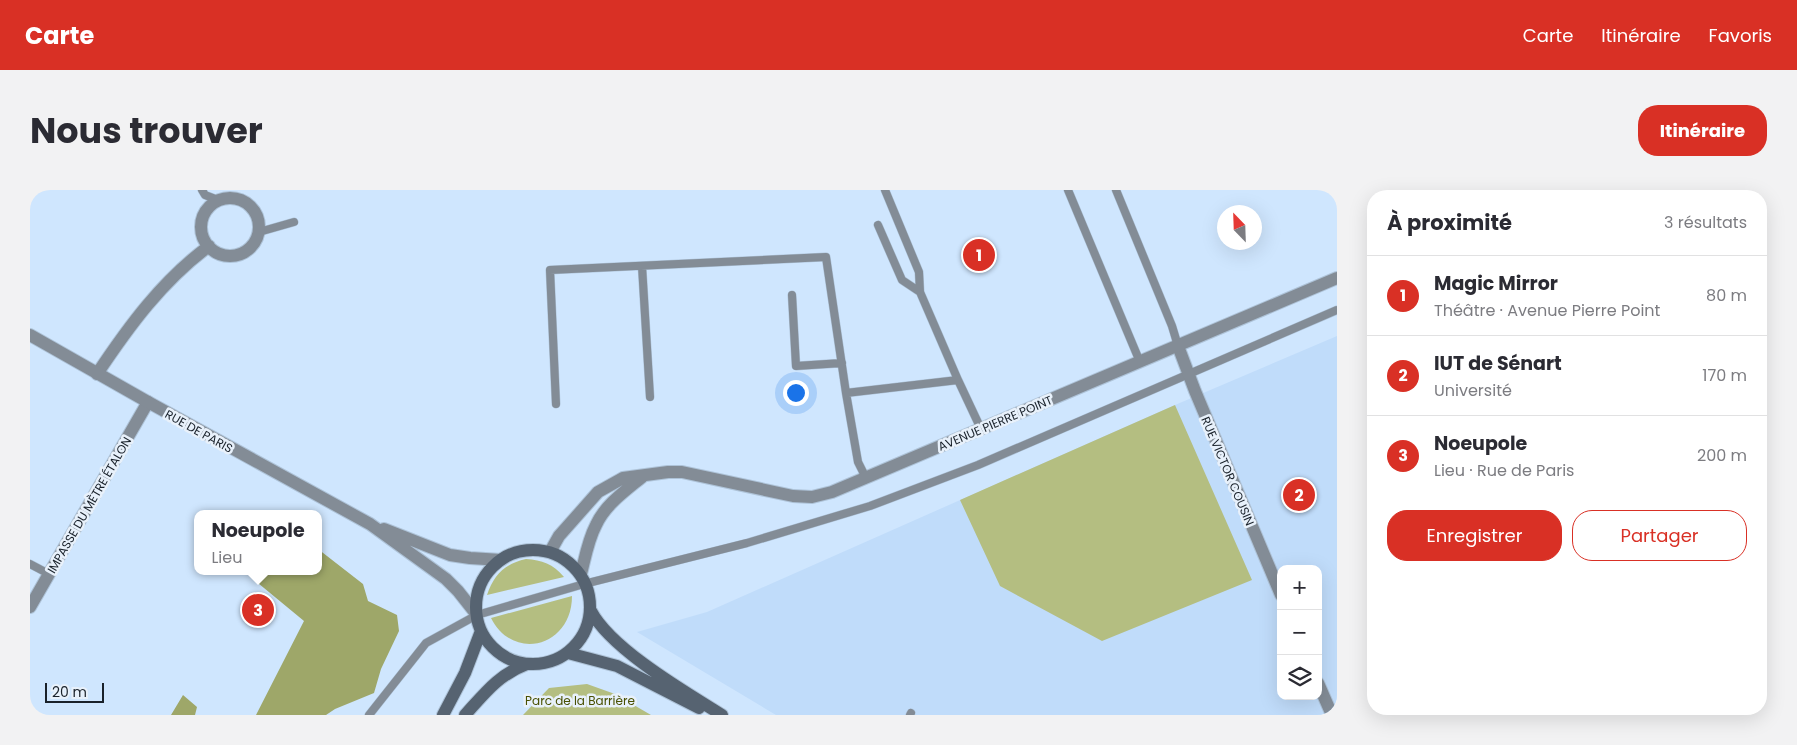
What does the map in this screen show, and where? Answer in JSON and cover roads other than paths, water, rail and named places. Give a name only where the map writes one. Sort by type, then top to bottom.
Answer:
[{"type":"main road","points":[[591,611],[585,633],[568,653],[548,663],[527,664],[511,660],[500,654],[490,644],[481,631],[477,615],[477,597],[486,575],[501,560],[524,551],[550,552],[566,560],[582,579],[591,611],[597,622],[636,658],[722,715]]},
{"type":"main road","points":[[443,715],[465,674],[481,631]]},
{"type":"main road","points":[[568,653],[617,666],[712,715]]},
{"type":"main road","points":[[465,715],[490,686],[512,670],[527,664]]},
{"type":"street","points":[[236,198],[244,201],[256,214],[259,232],[250,248],[242,253],[225,255],[216,252],[204,239],[201,230],[204,213],[218,200],[236,198]]},
{"type":"street","points":[[97,374],[131,324],[161,288],[209,246]]},
{"type":"street","name":"AVENUE PIERRE POINT","points":[[550,552],[558,536],[598,492],[624,478],[682,472],[793,496],[812,497],[832,492],[1337,278]]},
{"type":"street","name":"RUE DE PARIS","points":[[30,335],[97,374],[370,524],[446,580],[458,591],[477,615]]},
{"type":"street","name":"RUE VICTOR COUSIN","points":[[1178,346],[1277,585]]},
{"type":"street","name":"IMPASSE DU MÈTRE ÉTALON","points":[[30,607],[148,402]]},
{"type":"street","name":"AVENUE PIERRE POINT","points":[[582,579],[587,548],[600,518],[613,501],[642,477]]},
{"type":"street","name":"RUE DE PARIS","points":[[370,524],[450,555],[501,560]]},
{"type":"street","points":[[1322,692],[1332,715]]},
{"type":"lane","points":[[202,190],[206,195],[218,200]]},
{"type":"lane","points":[[885,190],[919,272],[920,292],[981,429]]},
{"type":"lane","points":[[1068,190],[1140,362]]},
{"type":"lane","points":[[1116,190],[1172,326],[1178,346]]},
{"type":"lane","points":[[259,232],[294,222]]},
{"type":"lane","points":[[878,225],[902,280],[920,292]]},
{"type":"lane","points":[[556,404],[550,270],[826,257],[858,462],[866,478]]},
{"type":"lane","points":[[642,266],[650,397]]},
{"type":"lane","points":[[792,295],[796,366],[842,363]]},
{"type":"lane","points":[[369,715],[426,643],[477,615],[582,579],[747,543],[870,506],[978,465],[1337,310]]},
{"type":"lane","points":[[846,393],[958,380]]},
{"type":"lane","points":[[30,564],[49,574]]},
{"type":"place","name":"Magic Mirror","points":[[979,255]]},
{"type":"place","name":"IUT de Sénart","points":[[1299,495]]},
{"type":"place","name":"Noeupole","points":[[258,610]]},
{"type":"park label","name":"Parc de la Barrière","points":[[580,700]]}]
